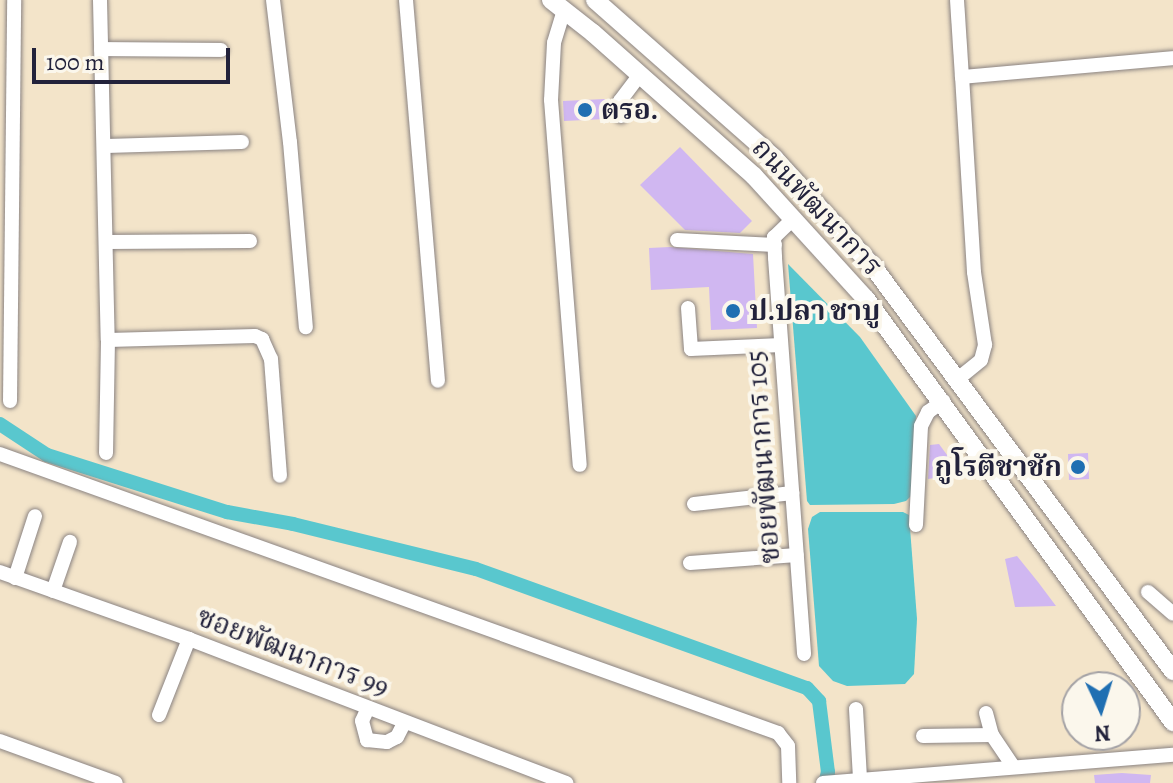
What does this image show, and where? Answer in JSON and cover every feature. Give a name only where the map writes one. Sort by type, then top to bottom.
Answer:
[{"type":"main road","name":"ถนนพัฒนาการ","points":[[595,0],[774,158],[874,268],[959,378],[1173,671]]},
{"type":"main road","name":"ถนนพัฒนาการ","points":[[558,5],[754,176],[866,299],[943,401],[1173,722]]},
{"type":"street","points":[[10,401],[14,0]]},
{"type":"street","points":[[100,0],[107,242],[106,453]]},
{"type":"street","points":[[273,0],[290,142],[306,327]]},
{"type":"street","points":[[406,0],[438,381]]},
{"type":"street","points":[[957,0],[974,272],[985,345],[981,360],[959,378]]},
{"type":"street","points":[[558,5],[551,100],[580,465]]},
{"type":"street","points":[[101,49],[221,50]]},
{"type":"street","points":[[962,77],[1173,58]]},
{"type":"street","points":[[621,116],[620,101],[640,74]]},
{"type":"street","points":[[105,146],[242,142]]},
{"type":"street","points":[[677,240],[775,245],[774,237],[794,218]]},
{"type":"street","points":[[107,242],[250,241]]},
{"type":"street","name":"ซอยพัฒนาการ 105","points":[[775,245],[804,654]]},
{"type":"street","points":[[688,308],[691,349],[781,345]]},
{"type":"street","points":[[108,340],[255,336],[262,339],[271,359],[280,476]]},
{"type":"street","points":[[916,525],[921,426],[928,412],[943,401]]},
{"type":"street","points":[[0,454],[778,733],[788,746],[789,783]]},
{"type":"street","points":[[694,504],[792,493]]},
{"type":"street","points":[[15,578],[35,516]]},
{"type":"street","points":[[53,591],[70,542]]},
{"type":"street","points":[[690,563],[797,555]]},
{"type":"street","name":"ซอยพัฒนาการ 99","points":[[0,572],[189,639],[566,783]]},
{"type":"street","points":[[1148,592],[1173,614]]},
{"type":"street","points":[[159,715],[189,639]]},
{"type":"street","points":[[368,708],[362,721],[367,740],[387,742],[397,737],[404,723]]},
{"type":"street","points":[[856,709],[860,778]]},
{"type":"street","points":[[986,713],[992,735],[1010,757],[1013,766]]},
{"type":"street","points":[[923,736],[992,735]]},
{"type":"street","points":[[0,741],[116,783]]},
{"type":"street","points":[[830,782],[1173,755]]},
{"type":"water","points":[[788,264],[860,337],[916,416],[912,495],[906,501],[894,504],[810,505],[807,501]]},
{"type":"water","points":[[820,512],[903,512],[909,515],[917,619],[914,674],[905,684],[847,686],[833,681],[819,666],[808,529],[812,517]]},
{"type":"building","name":"ตรอ.","points":[[605,99],[606,119],[564,121],[563,101]]},
{"type":"building","points":[[680,147],[752,221],[740,233],[685,230],[640,185]]},
{"type":"building","points":[[649,248],[753,254],[757,328],[711,330],[709,287],[651,290]]},
{"type":"building","points":[[939,444],[961,474],[928,479],[930,445]]},
{"type":"building","name":"กูโรตีชาชัก","points":[[1088,453],[1089,479],[1069,480],[1068,454]]},
{"type":"building","points":[[1017,556],[1056,606],[1015,607],[1005,559]]},
{"type":"building","points":[[1094,775],[1151,775],[1150,783],[1095,783]]},
{"type":"waterway","points":[[0,424],[47,455],[227,512],[293,524],[476,569],[807,688],[819,701],[828,772],[825,783]]},
{"type":"place","name":"ตรอ.","points":[[585,110]]},
{"type":"place","name":"ป.ปลา ชาบู","points":[[733,311]]},
{"type":"place","name":"กูโรตีชาชัก","points":[[1078,467]]}]
